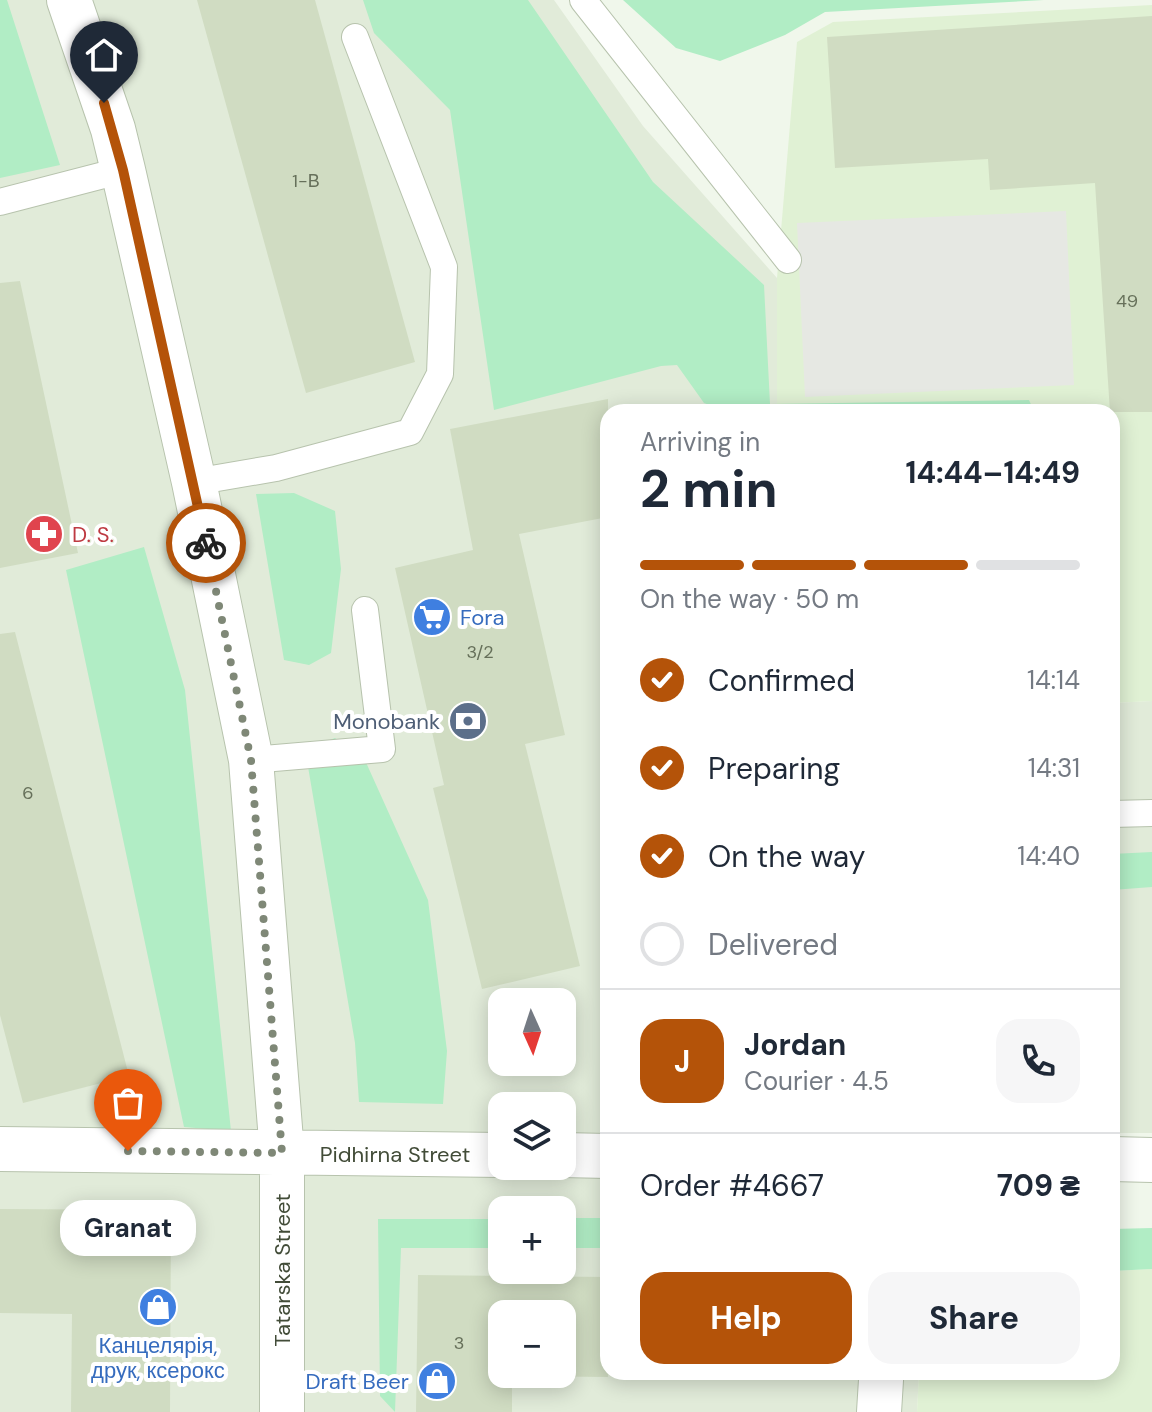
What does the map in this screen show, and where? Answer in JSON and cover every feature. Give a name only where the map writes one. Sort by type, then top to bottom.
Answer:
[{"type":"street","name":"Tatarska Street","points":[[69,0],[113,129],[123,170],[194,482],[251,760],[282,1153],[282,1412]]},
{"type":"street","name":"Pidhirna Street","points":[[0,1149],[488,1155]]},
{"type":"street","points":[[576,1155],[600,1156]]},
{"type":"street","points":[[1120,1159],[1152,1160]]},
{"type":"lane","points":[[583,0],[788,260]]},
{"type":"lane","points":[[194,482],[276,468],[410,432],[440,374],[444,267],[355,37]]},
{"type":"lane","points":[[0,202],[123,170]]},
{"type":"lane","points":[[251,760],[382,749],[365,610]]},
{"type":"lane","points":[[1120,814],[1152,813]]},
{"type":"shaded area","points":[[0,0],[554,0],[643,126],[777,278],[777,404],[600,404],[600,1380],[919,1380],[917,1412],[0,1412]]},
{"type":"shaded area","points":[[1152,5],[1152,701],[1120,703],[1120,404],[777,404],[777,278],[797,42],[833,22]]},
{"type":"shaded area","points":[[1066,211],[1074,385],[805,397],[797,223]]},
{"type":"shaded area","points":[[1152,701],[1152,1133],[1120,1133],[1120,703]]},
{"type":"shaded area","points":[[1152,1269],[1152,1412],[917,1412],[919,1380],[1120,1380],[1120,1271]]},
{"type":"green space","points":[[0,0],[7,0],[60,165],[0,178]]},
{"type":"green space","points":[[363,0],[528,0],[653,182],[764,285],[770,404],[704,403],[677,365],[661,366],[494,410],[450,110],[374,33]]},
{"type":"green space","points":[[623,0],[1044,0],[825,12],[785,35],[720,61],[676,48]]},
{"type":"green space","points":[[1029,400],[1031,404],[770,404]]},
{"type":"green space","points":[[294,493],[335,511],[341,569],[331,653],[309,665],[284,660],[256,494]]},
{"type":"green space","points":[[144,547],[185,690],[231,1131],[184,1127],[66,570]]},
{"type":"green space","points":[[335,738],[364,758],[428,900],[447,1051],[443,1104],[359,1102],[355,1043],[305,749]]},
{"type":"green space","points":[[1152,852],[1152,887],[1120,889],[1120,854]]},
{"type":"green space","points":[[576,1218],[600,1218],[600,1248],[576,1248]]},
{"type":"green space","points":[[378,1219],[488,1219],[488,1248],[401,1248],[395,1412],[380,1396]]},
{"type":"green space","points":[[1152,1228],[1152,1269],[1120,1271],[1120,1229]]},
{"type":"building","points":[[197,0],[315,0],[415,362],[306,393]]},
{"type":"building","points":[[1152,16],[1152,412],[1120,412],[1120,404],[1109,404],[1095,183],[990,190],[988,159],[835,168],[827,37]]},
{"type":"building","points":[[20,281],[78,553],[0,568],[0,283]]},
{"type":"building","points":[[608,399],[608,404],[600,404],[600,519],[519,534],[565,735],[525,744],[580,966],[482,989],[433,788],[444,785],[395,568],[473,550],[450,429]]},
{"type":"building","points":[[15,632],[129,1076],[23,1103],[0,1015],[0,634]]},
{"type":"building","points":[[0,1209],[171,1210],[170,1412],[71,1412],[72,1314],[0,1313]]},
{"type":"building","points":[[418,1275],[488,1276],[488,1284],[576,1284],[576,1277],[600,1277],[600,1377],[576,1377],[576,1300],[488,1300],[488,1388],[512,1388],[512,1412],[416,1412]]},
{"type":"way so far","points":[[128,1151],[282,1153],[251,760],[206,543]]},
{"type":"place","name":"D. S.","points":[[44,534]]},
{"type":"place","name":"Fora","points":[[432,617]]},
{"type":"place","name":"Monobank","points":[[468,721]]},
{"type":"place","name":"Granat","points":[[128,1151]]},
{"type":"place","name":"Канцелярія, друк, ксерокс","points":[[158,1307]]},
{"type":"place","name":"Draft Beer","points":[[437,1381]]},
{"type":"route","points":[[104,103],[123,170],[206,543]]}]
